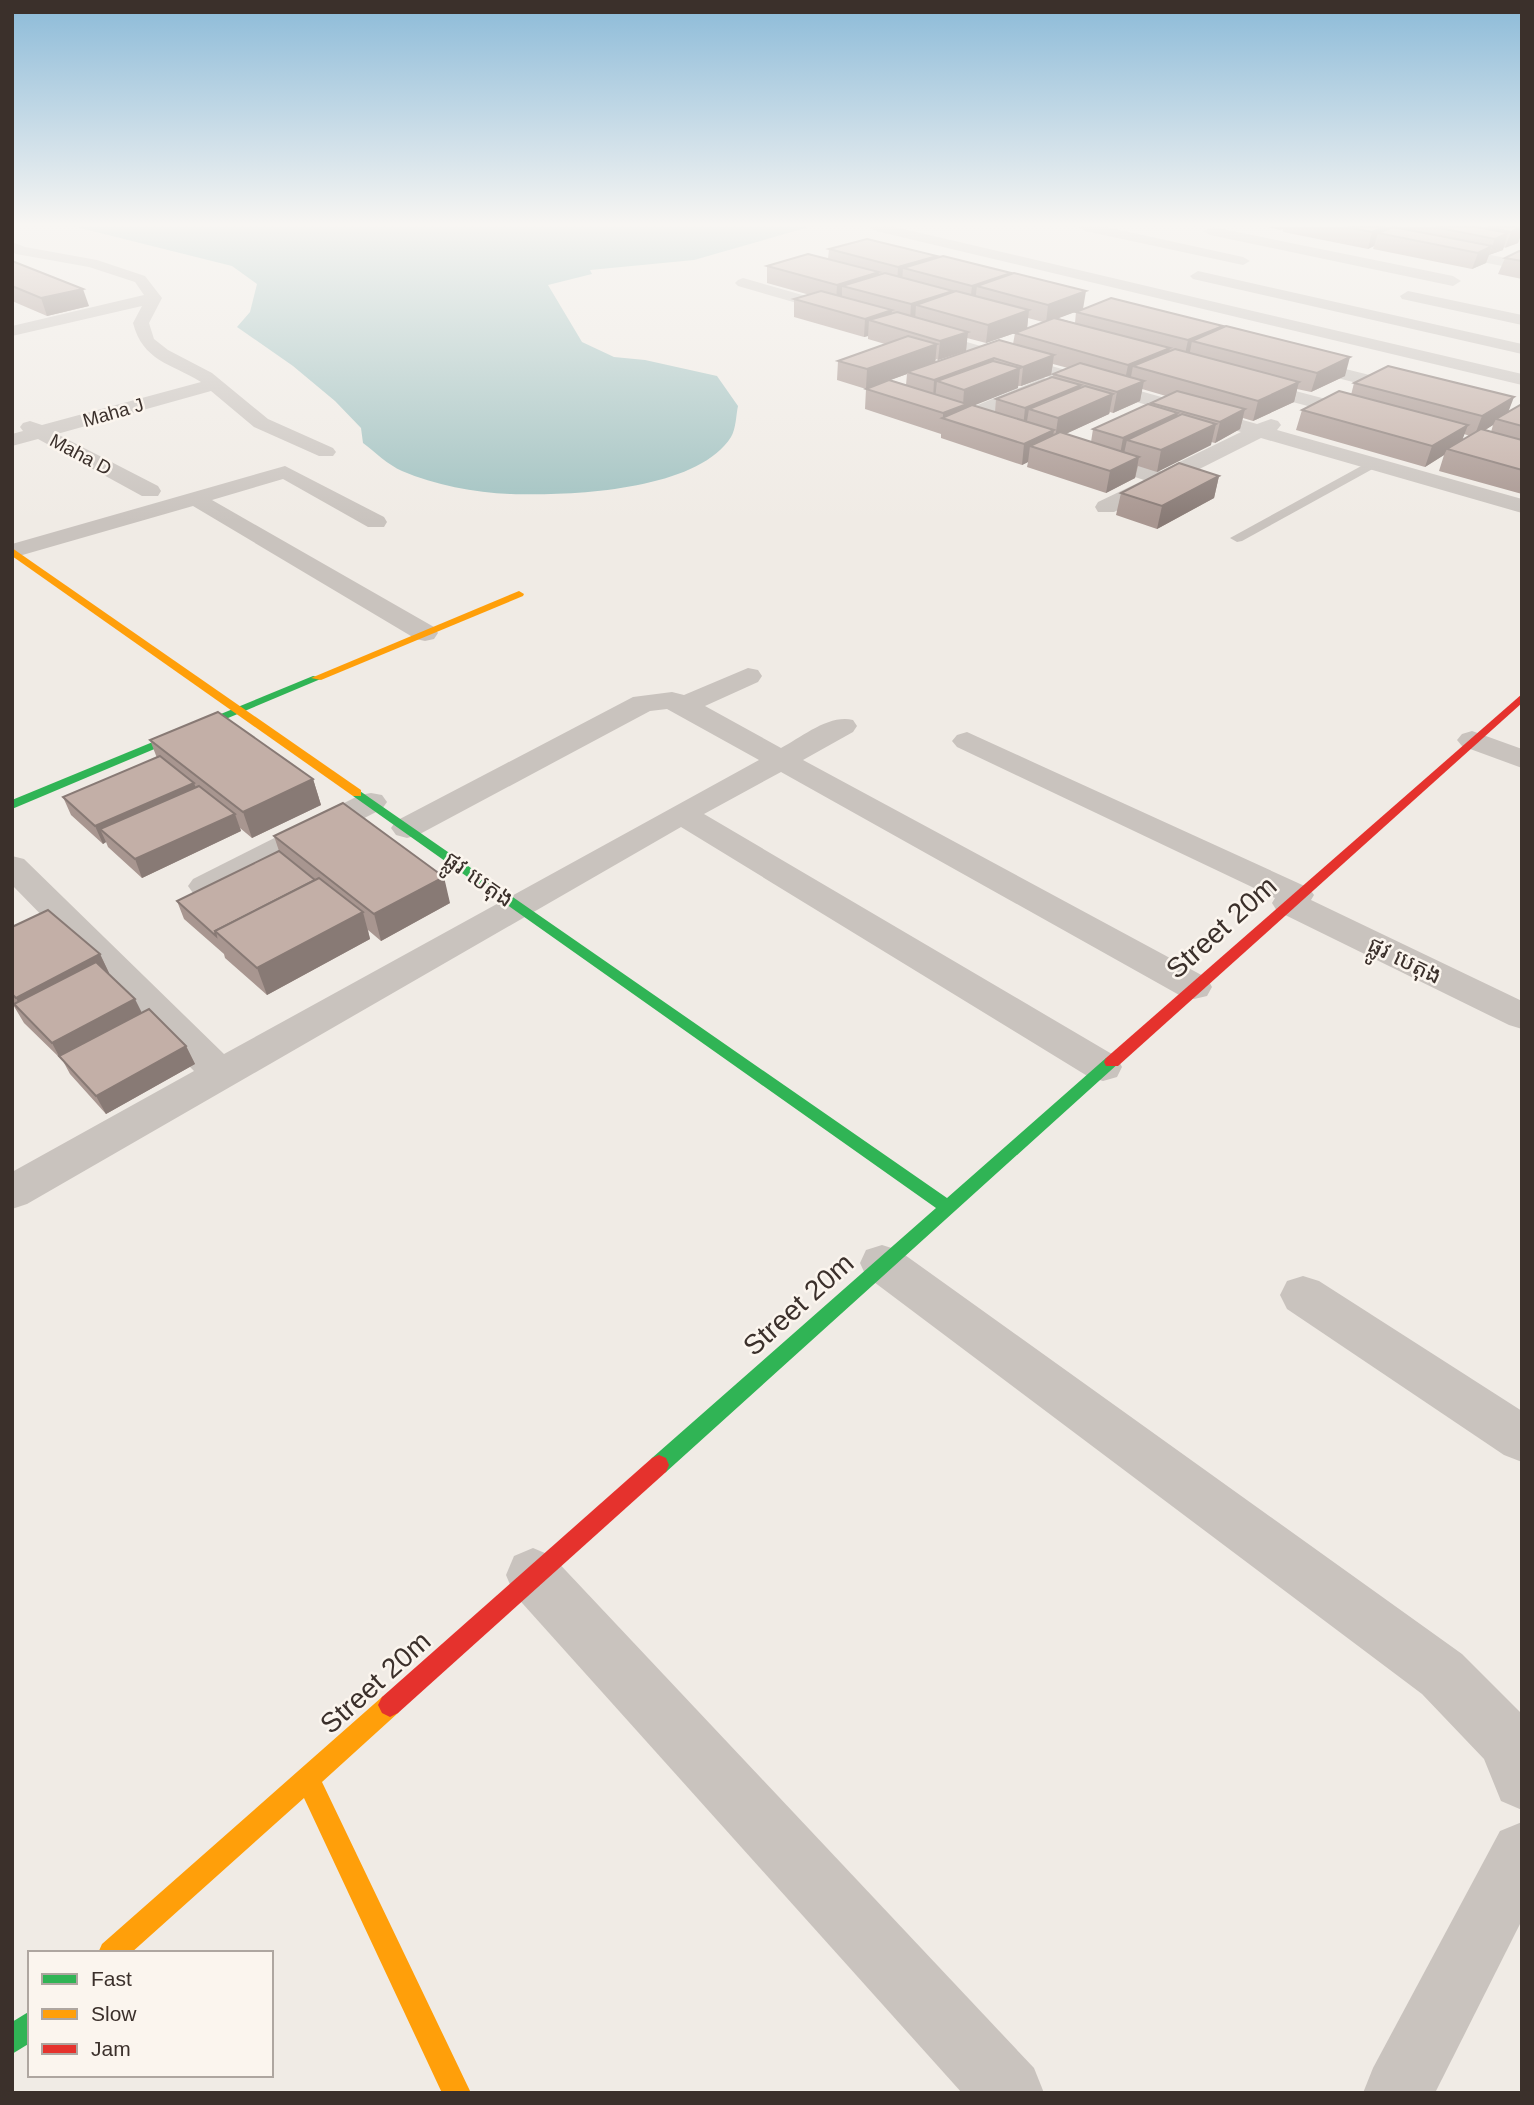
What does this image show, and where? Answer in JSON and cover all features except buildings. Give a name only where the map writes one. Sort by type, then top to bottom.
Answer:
[{"type":"street","points":[[12,331],[37,325]]},
{"type":"street","points":[[142,325],[146,341],[162,355],[214,384],[261,423],[326,452]]},
{"type":"street","points":[[1227,327],[1231,325]]},
{"type":"street","points":[[1292,325],[1518,377]]},
{"type":"street","points":[[1418,325],[1522,349]]},
{"type":"street","points":[[897,327],[1522,506]]},
{"type":"street","points":[[956,365],[1011,344]]},
{"type":"street","points":[[1283,358],[1429,395]]},
{"type":"street","points":[[992,424],[961,414],[1066,375]]},
{"type":"street","points":[[1222,377],[1380,419]]},
{"type":"street","points":[[1490,392],[1518,377]]},
{"type":"street","points":[[1106,507],[1363,379]]},
{"type":"street","name":"Maha J","points":[[12,440],[214,384]]},
{"type":"street","points":[[1135,413],[1159,402]]},
{"type":"street","name":"Maha D","points":[[12,418],[150,491]]},
{"type":"street","points":[[1076,441],[1163,479]]},
{"type":"street","points":[[12,551],[285,472],[376,522]]},
{"type":"street","points":[[202,504],[425,633]]},
{"type":"street","name":"ផ្លូវ បេតុង","points":[[12,551],[947,1207]]},
{"type":"street","points":[[12,805],[519,594]]},
{"type":"street","points":[[685,705],[748,676]]},
{"type":"street","name":"Street 20m","points":[[113,1951],[1522,697]]},
{"type":"street","points":[[407,828],[643,703],[672,699],[1194,987]]},
{"type":"street","points":[[14,1186],[843,726]]},
{"type":"street","points":[[1472,740],[1522,759]]},
{"type":"street","name":"ផ្លូវ បេតុង","points":[[967,741],[1293,899],[1522,1016]]},
{"type":"street","points":[[205,886],[370,802]]},
{"type":"street","points":[[681,814],[1104,1068]]},
{"type":"street","points":[[12,866],[220,1074]]},
{"type":"street","points":[[882,1264],[1442,1674],[1505,1739],[1522,1780]]},
{"type":"street","points":[[1303,1295],[1522,1439]]},
{"type":"street","points":[[533,1575],[1009,2093]]},
{"type":"street","points":[[307,1777],[457,2093]]},
{"type":"street","points":[[1398,2093],[1522,1853]]},
{"type":"street","points":[[12,2040],[28,2027]]},
{"type":"lane","points":[[1237,538],[1374,463]]},
{"type":"water","points":[[572,325],[582,342],[614,357],[645,360],[717,376],[738,406],[735,426],[731,437],[714,455],[690,469],[662,479],[565,494],[469,490],[415,476],[387,462],[363,443],[361,428],[335,401],[293,366],[237,327]]},
{"type":"traffic: fast","points":[[12,805],[317,678]]},
{"type":"traffic: fast","points":[[357,793],[947,1207]]},
{"type":"traffic: fast","points":[[659,1465],[1112,1062]]},
{"type":"traffic: fast","points":[[12,2040],[28,2027]]},
{"type":"traffic: slow","points":[[12,551],[357,793]]},
{"type":"traffic: slow","points":[[317,678],[519,594]]},
{"type":"traffic: slow","points":[[113,1951],[390,1705]]},
{"type":"traffic: slow","points":[[307,1777],[457,2093]]},
{"type":"traffic: jam","points":[[1112,1062],[1522,697]]},
{"type":"traffic: jam","points":[[390,1705],[659,1465]]}]
